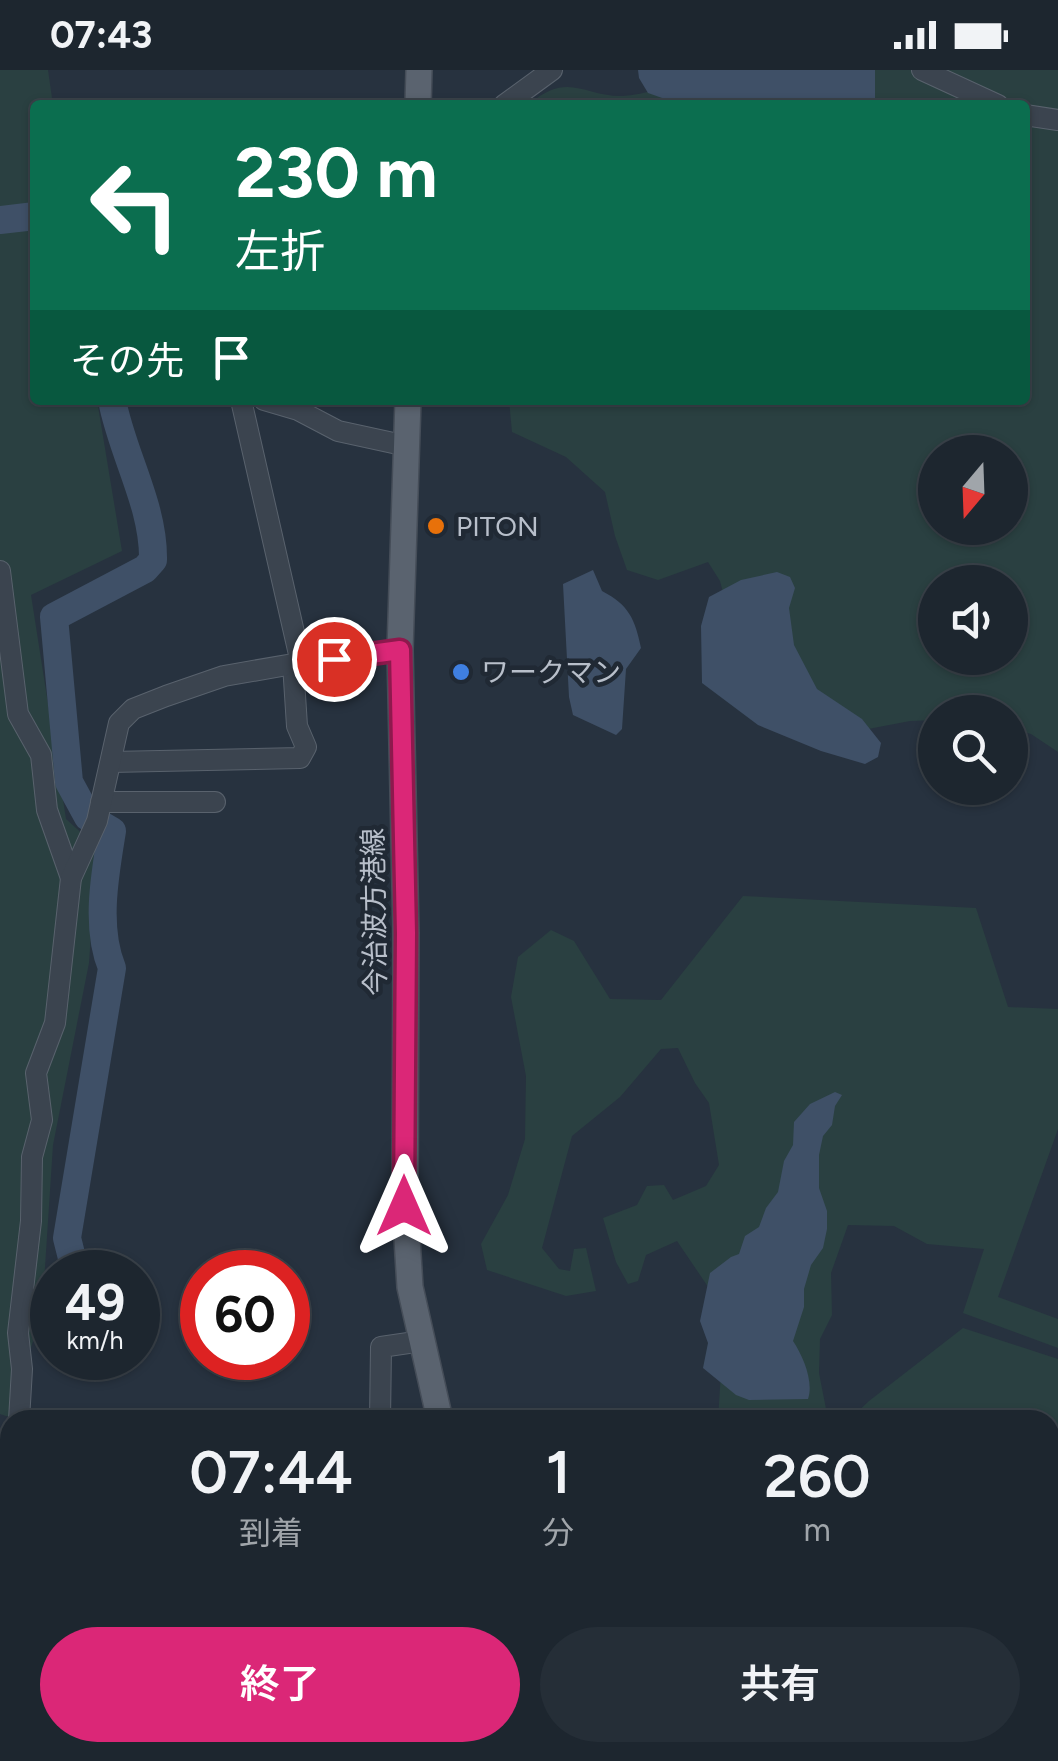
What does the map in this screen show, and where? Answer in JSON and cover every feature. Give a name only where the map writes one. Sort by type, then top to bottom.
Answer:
[{"type":"main road","points":[[418,70],[418,100]]},
{"type":"main road","name":"今治波方港線","points":[[408,405],[400,650],[406,933],[404,1206],[410,1287],[438,1410]]},
{"type":"street","points":[[511,100],[552,70]]},
{"type":"street","points":[[922,70],[987,100]]},
{"type":"street","points":[[1030,116],[1058,120]]},
{"type":"street","points":[[110,762],[300,758],[306,747],[297,726],[297,663],[242,405]]},
{"type":"street","points":[[281,405],[338,431],[407,446]]},
{"type":"street","points":[[0,571],[18,714],[41,755],[47,810],[71,878]]},
{"type":"street","points":[[20,1410],[22,1369],[18,1333],[31,1221],[32,1157],[42,1120],[36,1073],[55,1023],[71,878],[96,820],[119,723],[133,709],[224,676],[400,650]]},
{"type":"street","points":[[101,802],[215,802]]},
{"type":"street","points":[[380,1410],[380,1347],[422,1341]]},
{"type":"green space","points":[[0,70],[48,70],[52,100],[30,100],[30,405],[98,405],[122,551],[31,595],[66,819],[97,847],[89,963],[53,1145],[46,1250],[30,1250],[30,1351],[11,1410],[0,1410]]},
{"type":"green space","points":[[688,70],[1058,70],[1058,752],[1028,733],[1028,695],[918,695],[918,721],[842,734],[740,656],[720,581],[708,562],[658,580],[627,570],[605,492],[566,457],[512,432],[509,405],[1030,405],[1030,100],[535,100],[566,87],[623,96],[685,81]]},
{"type":"green space","points":[[743,896],[976,908],[1008,1007],[1058,1009],[1058,1129],[998,1297],[1058,1319],[1058,1348],[963,1313],[984,1249],[927,1244],[894,1226],[848,1225],[831,1273],[832,1315],[820,1339],[819,1373],[826,1410],[719,1410],[717,1300],[677,1241],[646,1255],[638,1281],[628,1284],[616,1262],[603,1218],[637,1205],[647,1186],[664,1185],[673,1200],[706,1186],[719,1165],[709,1103],[678,1048],[661,1049],[620,1097],[572,1136],[542,1248],[559,1269],[570,1271],[574,1249],[586,1248],[596,1291],[566,1296],[487,1270],[481,1244],[508,1195],[525,1139],[526,1076],[511,997],[518,957],[551,930],[574,941],[610,999],[661,1000]]},
{"type":"green space","points":[[963,1328],[1058,1359],[1058,1410],[860,1410]]},
{"type":"water","points":[[638,70],[875,70],[875,100],[668,100],[648,93]]},
{"type":"water","points":[[593,570],[602,591],[629,614],[641,648],[626,669],[622,729],[616,735],[573,715],[569,697],[563,584]]},
{"type":"water","points":[[777,572],[790,577],[795,588],[789,608],[794,645],[817,689],[862,719],[881,743],[878,757],[865,764],[758,725],[702,683],[701,626],[709,597],[741,580]]},
{"type":"water","points":[[835,1092],[842,1095],[835,1106],[832,1125],[823,1136],[819,1155],[819,1188],[827,1211],[827,1229],[823,1248],[811,1265],[793,1341],[806,1369],[808,1399],[749,1400],[736,1395],[703,1368],[708,1343],[700,1321],[710,1273],[739,1254],[745,1236],[759,1227],[778,1192],[784,1161],[793,1145],[794,1122],[810,1104]]},
{"type":"waterway","points":[[0,220],[30,217]]},
{"type":"waterway","points":[[70,1250],[67,1238],[112,968],[103,918],[112,831],[88,817],[69,782],[54,617],[145,569],[153,560],[143,499],[113,405]]},
{"type":"place","name":"PITON","points":[[436,526]]},
{"type":"place","name":"ワークマン","points":[[461,672]]},
{"type":"route","points":[[334,659],[400,650],[406,933],[404,1206]]}]
